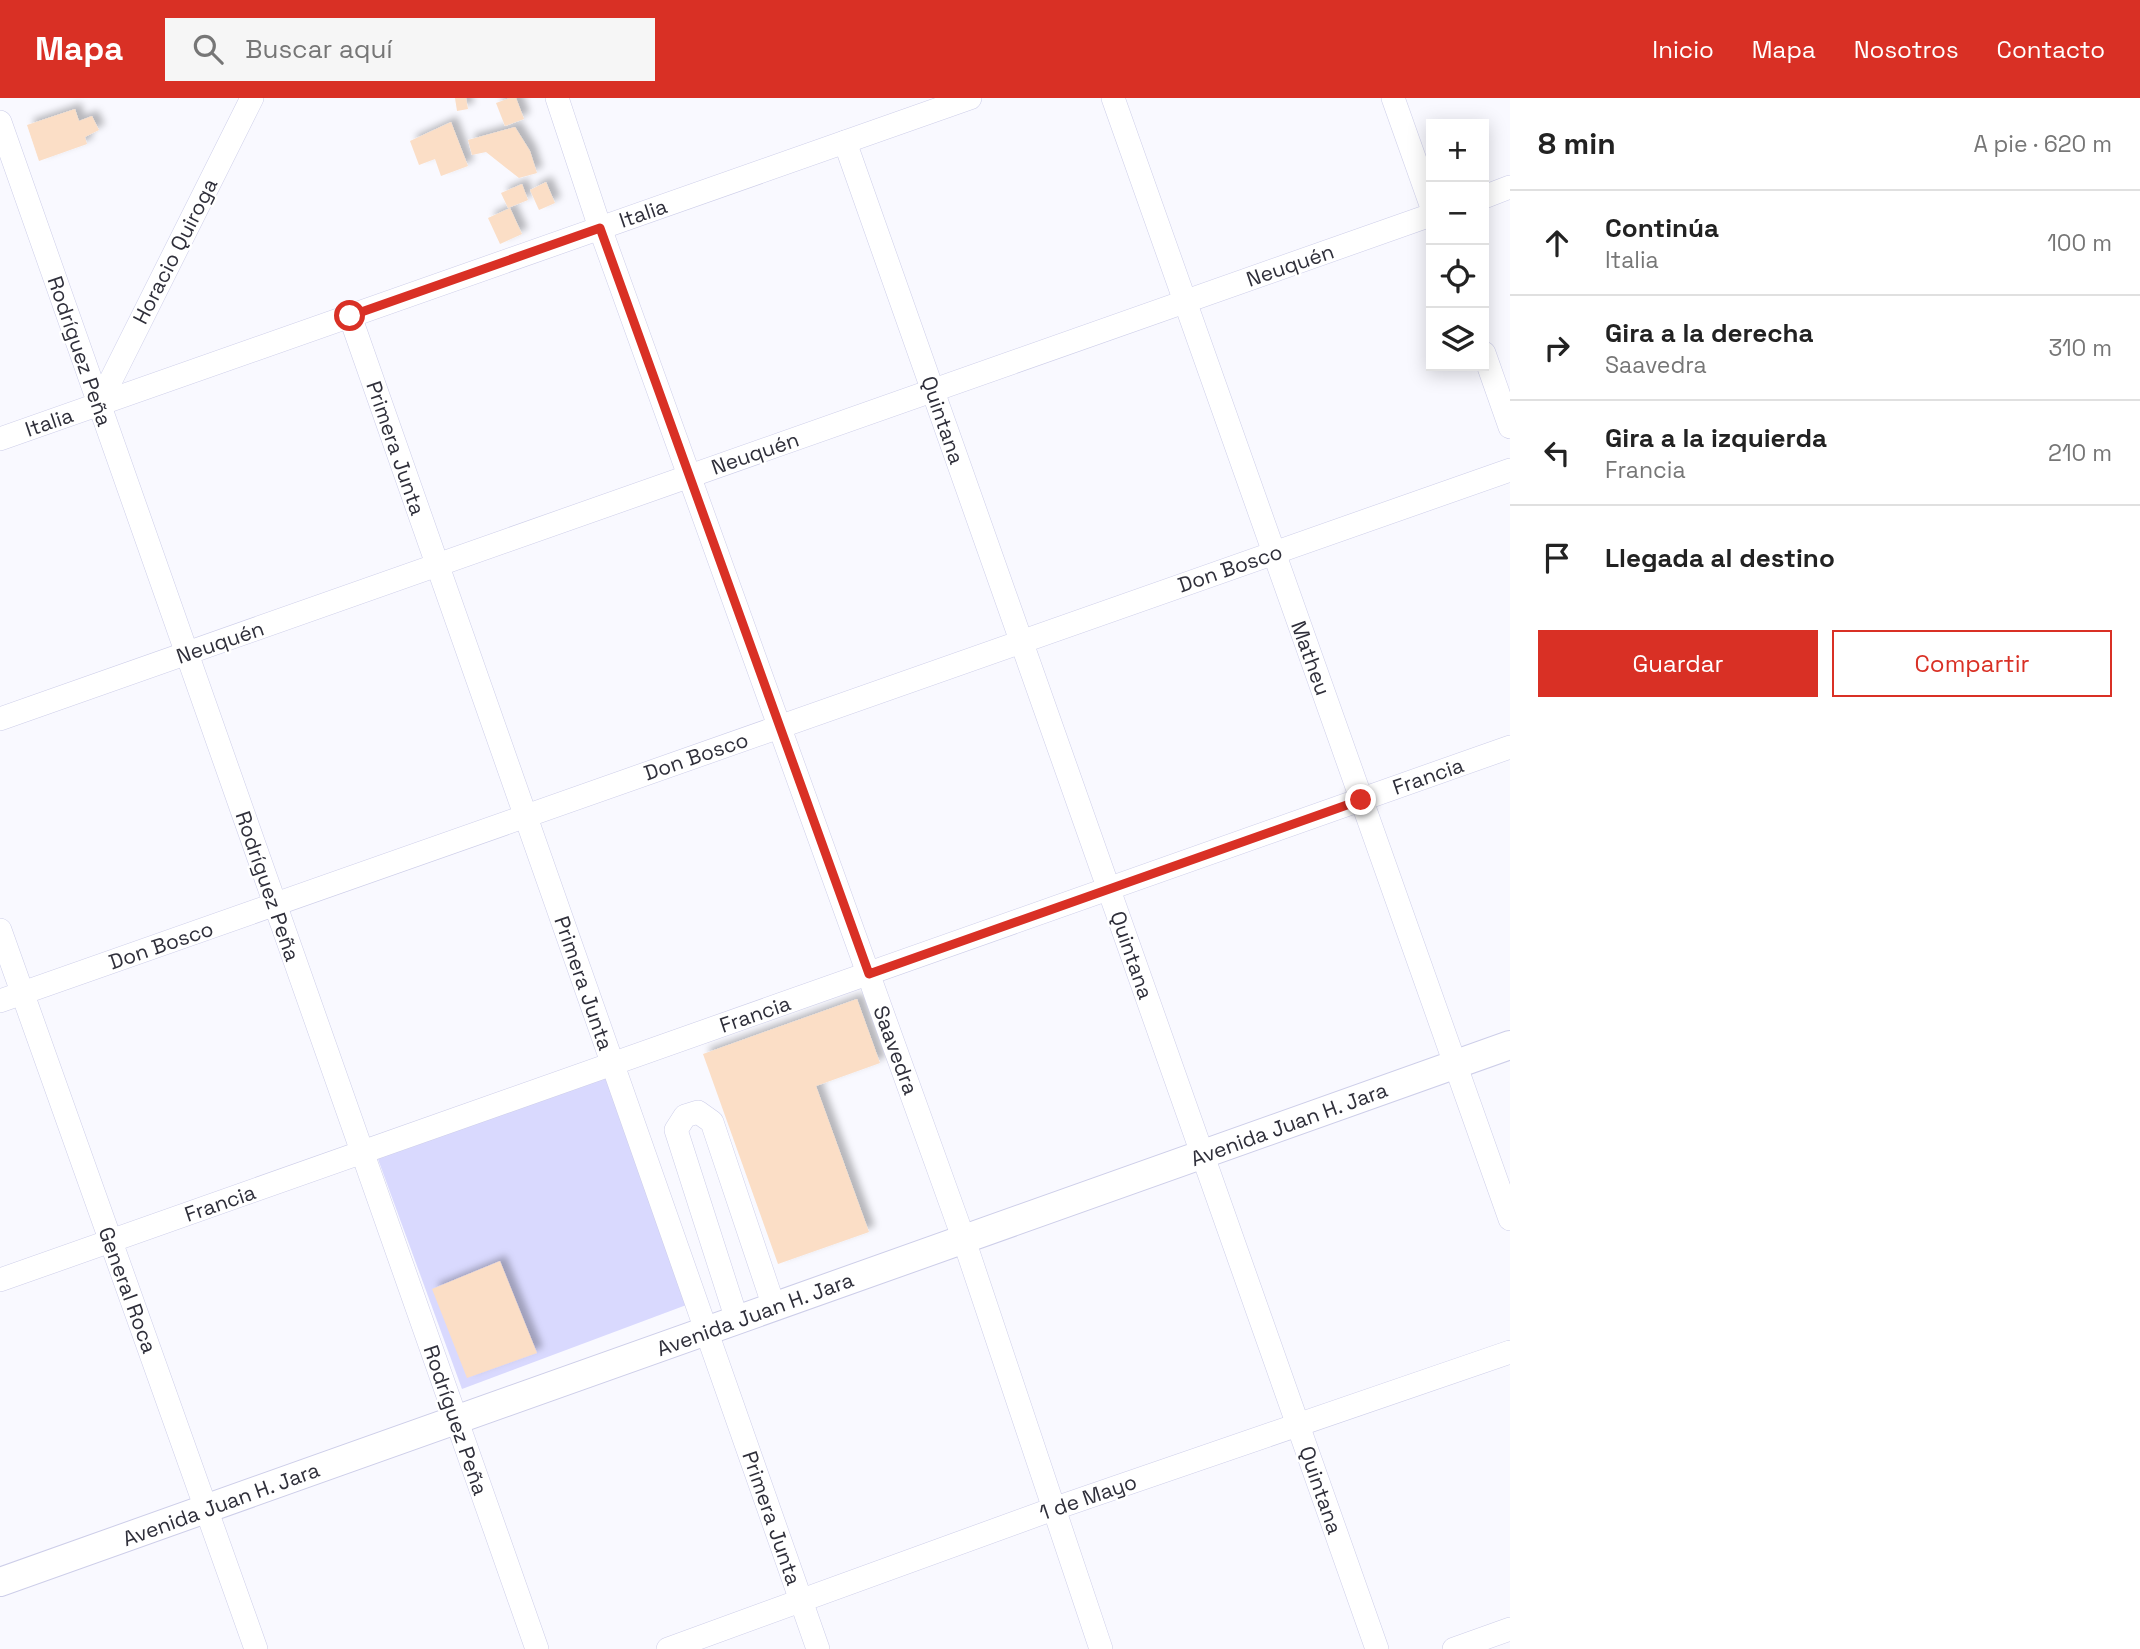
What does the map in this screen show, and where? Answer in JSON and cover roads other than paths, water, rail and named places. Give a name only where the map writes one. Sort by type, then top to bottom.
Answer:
[{"type":"main road","name":"Avenida Juan H. Jara","points":[[0,1581],[1510,1045]]},
{"type":"street","name":"Horacio Quiroga","points":[[99,404],[251,98]]},
{"type":"street","name":"Saavedra","points":[[557,98],[600,228],[964,1240],[1101,1649]]},
{"type":"street","name":"Italia","points":[[0,439],[970,98]]},
{"type":"street","name":"Matheu","points":[[1113,98],[1510,1219]]},
{"type":"street","points":[[1393,98],[1426,191]]},
{"type":"street","name":"Rodríguez Peña","points":[[0,122],[8,168],[99,404],[537,1649]]},
{"type":"street","name":"Quintana","points":[[845,142],[1377,1649]]},
{"type":"street","points":[[1489,195],[1510,187]]},
{"type":"street","name":"Neuquén","points":[[0,719],[1426,217]]},
{"type":"street","name":"Primera Junta","points":[[350,316],[818,1649]]},
{"type":"street","points":[[1489,367],[1510,427]]},
{"type":"street","name":"Don Bosco","points":[[0,1001],[1510,470]]},
{"type":"street","name":"Francia","points":[[0,1280],[1510,747]]},
{"type":"street","name":"General Roca","points":[[0,930],[256,1649]]},
{"type":"street","points":[[737,1320],[676,1130],[679,1122],[691,1114],[698,1112],[712,1122],[774,1307]]},
{"type":"street","name":"1 de Mayo","points":[[668,1649],[1053,1509],[1510,1352]]},
{"type":"street","points":[[1454,1649],[1510,1629]]}]
